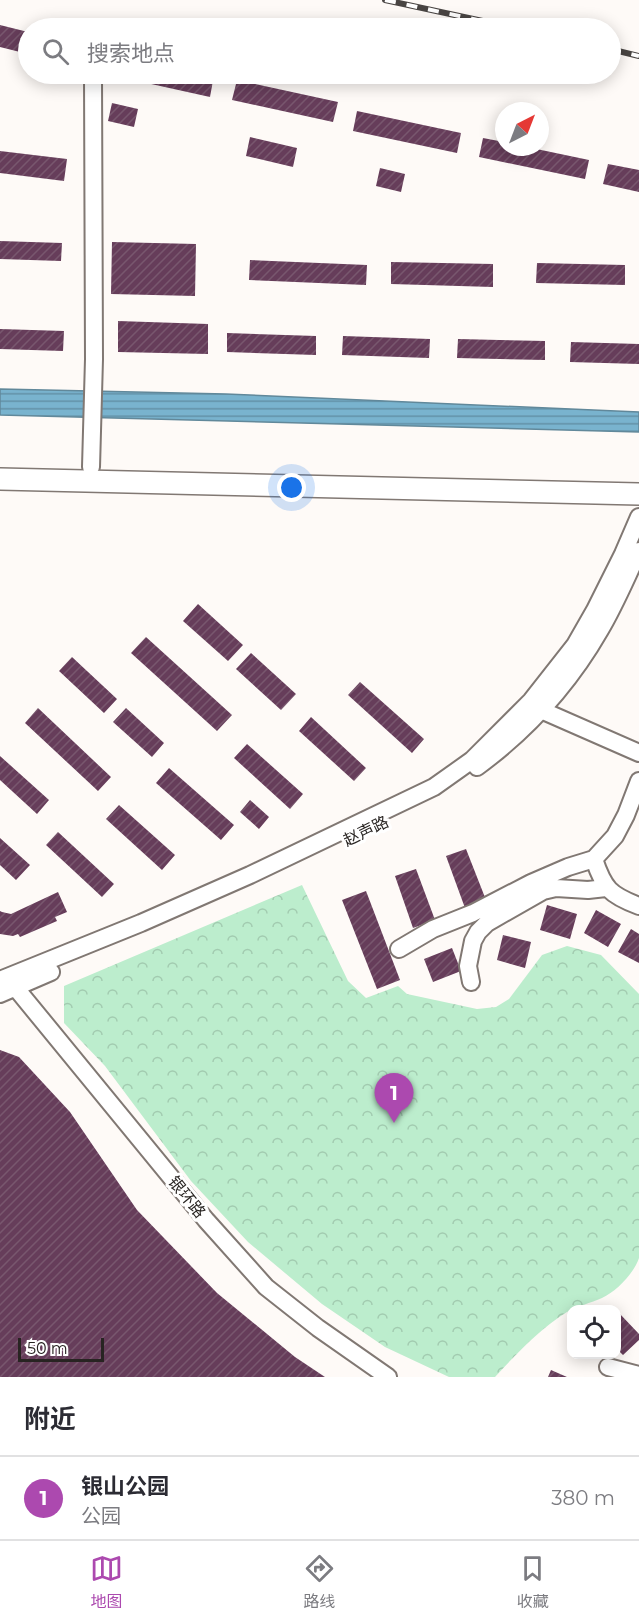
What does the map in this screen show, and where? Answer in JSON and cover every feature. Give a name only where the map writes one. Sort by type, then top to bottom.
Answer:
[{"type":"main road","points":[[0,465],[639,480]]},
{"type":"main road","points":[[0,479],[639,494]]},
{"type":"street","points":[[91,467],[94,384],[93,84]]},
{"type":"street","points":[[3,984],[311,847],[434,787],[472,760],[531,700],[575,645],[623,555],[639,516]]},
{"type":"street","name":"赵声路","points":[[3,984],[190,913],[434,798],[497,752],[541,710],[578,664],[600,631],[639,551]]},
{"type":"street","points":[[541,710],[639,753]]},
{"type":"street","points":[[399,949],[433,929],[473,913],[531,883],[594,859],[615,836],[639,781]]},
{"type":"street","points":[[594,859],[606,888],[620,899],[639,906]]},
{"type":"street","points":[[471,982],[468,966],[473,941],[487,923],[543,891],[556,888],[588,890],[606,888]]},
{"type":"street","name":"银环路","points":[[3,984],[266,1287],[318,1328],[388,1377]]},
{"type":"street","points":[[608,1367],[639,1375]]},
{"type":"green space","points":[[302,885],[348,981],[366,998],[398,986],[407,994],[477,1009],[496,1007],[509,999],[542,955],[567,946],[601,955],[639,994],[639,1258],[637,1264],[619,1286],[602,1298],[584,1305],[567,1305],[567,1313],[529,1342],[495,1377],[449,1377],[385,1347],[322,1304],[248,1242],[191,1181],[105,1066],[64,1023],[64,986]]},
{"type":"water","points":[[0,389],[226,394],[639,412],[639,432],[0,415]]},
{"type":"building","points":[[0,25],[18,30],[18,52],[0,47]]},
{"type":"building","points":[[151,84],[212,84],[210,97]]},
{"type":"building","points":[[236,84],[255,84],[338,102],[333,122],[232,100]]},
{"type":"building","points":[[112,103],[138,109],[134,127],[108,121]]},
{"type":"building","points":[[357,111],[461,133],[457,153],[353,131]]},
{"type":"building","points":[[250,137],[297,148],[293,167],[246,156]]},
{"type":"building","points":[[483,138],[495,140],[495,156],[549,156],[549,152],[589,160],[585,179],[479,157]]},
{"type":"building","points":[[0,151],[67,159],[64,181],[0,173]]},
{"type":"building","points":[[608,164],[639,170],[639,192],[603,184]]},
{"type":"building","points":[[380,168],[405,174],[401,192],[376,186]]},
{"type":"building","points":[[0,241],[62,243],[61,261],[0,259]]},
{"type":"building","points":[[112,242],[196,244],[195,296],[111,294]]},
{"type":"building","points":[[250,260],[367,265],[366,285],[249,280]]},
{"type":"building","points":[[391,262],[493,264],[493,287],[391,284]]},
{"type":"building","points":[[537,263],[625,265],[625,285],[536,283]]},
{"type":"building","points":[[118,321],[208,324],[208,354],[118,352]]},
{"type":"building","points":[[0,329],[64,331],[63,351],[0,349]]},
{"type":"building","points":[[227,333],[316,336],[316,355],[227,352]]},
{"type":"building","points":[[343,336],[430,339],[429,358],[342,355]]},
{"type":"building","points":[[458,339],[545,341],[545,360],[457,358]]},
{"type":"building","points":[[571,342],[639,344],[639,364],[570,362]]},
{"type":"building","points":[[198,604],[243,645],[228,661],[183,621]]},
{"type":"building","points":[[146,637],[232,715],[217,731],[131,653]]},
{"type":"building","points":[[251,653],[296,694],[281,710],[236,669]]},
{"type":"building","points":[[72,657],[117,699],[104,713],[59,671]]},
{"type":"building","points":[[360,682],[424,739],[412,753],[348,695]]},
{"type":"building","points":[[38,708],[111,777],[98,791],[25,723]]},
{"type":"building","points":[[126,708],[164,743],[152,757],[113,722]]},
{"type":"building","points":[[311,717],[366,768],[354,781],[299,731]]},
{"type":"building","points":[[247,744],[303,794],[290,809],[234,758]]},
{"type":"building","points":[[0,756],[49,800],[37,814],[0,780]]},
{"type":"building","points":[[169,768],[234,825],[221,840],[156,783]]},
{"type":"building","points":[[250,800],[269,817],[259,829],[240,812]]},
{"type":"building","points":[[119,805],[175,855],[162,870],[106,819]]},
{"type":"building","points":[[58,832],[114,884],[102,897],[46,845]]},
{"type":"building","points":[[0,838],[30,865],[16,880],[0,865]]},
{"type":"building","points":[[466,849],[486,900],[465,908],[446,856]]},
{"type":"building","points":[[416,869],[435,920],[413,928],[395,876]]},
{"type":"building","points":[[366,891],[400,980],[377,989],[342,900]]},
{"type":"building","points":[[58,892],[67,912],[55,917],[57,921],[20,937],[18,934],[13,936],[0,934],[0,911],[11,914]]},
{"type":"building","points":[[547,905],[577,914],[570,939],[540,930]]},
{"type":"building","points":[[596,910],[621,924],[608,947],[584,933]]},
{"type":"building","points":[[631,929],[639,934],[639,963],[618,952]]},
{"type":"building","points":[[503,935],[531,942],[525,968],[497,960]]},
{"type":"building","points":[[452,948],[461,971],[433,982],[424,959]]},
{"type":"building","points":[[0,1050],[19,1057],[70,1112],[137,1210],[217,1293],[295,1357],[325,1377],[0,1377]]},
{"type":"building","points":[[621,1315],[639,1334],[639,1340],[623,1355],[621,1353]]},
{"type":"building","points":[[551,1370],[567,1377],[548,1377]]},
{"type":"railway","points":[[385,0],[469,18]]},
{"type":"railway","points":[[621,52],[639,56]]},
{"type":"place","name":"银山公园","points":[[394,1123]]}]
